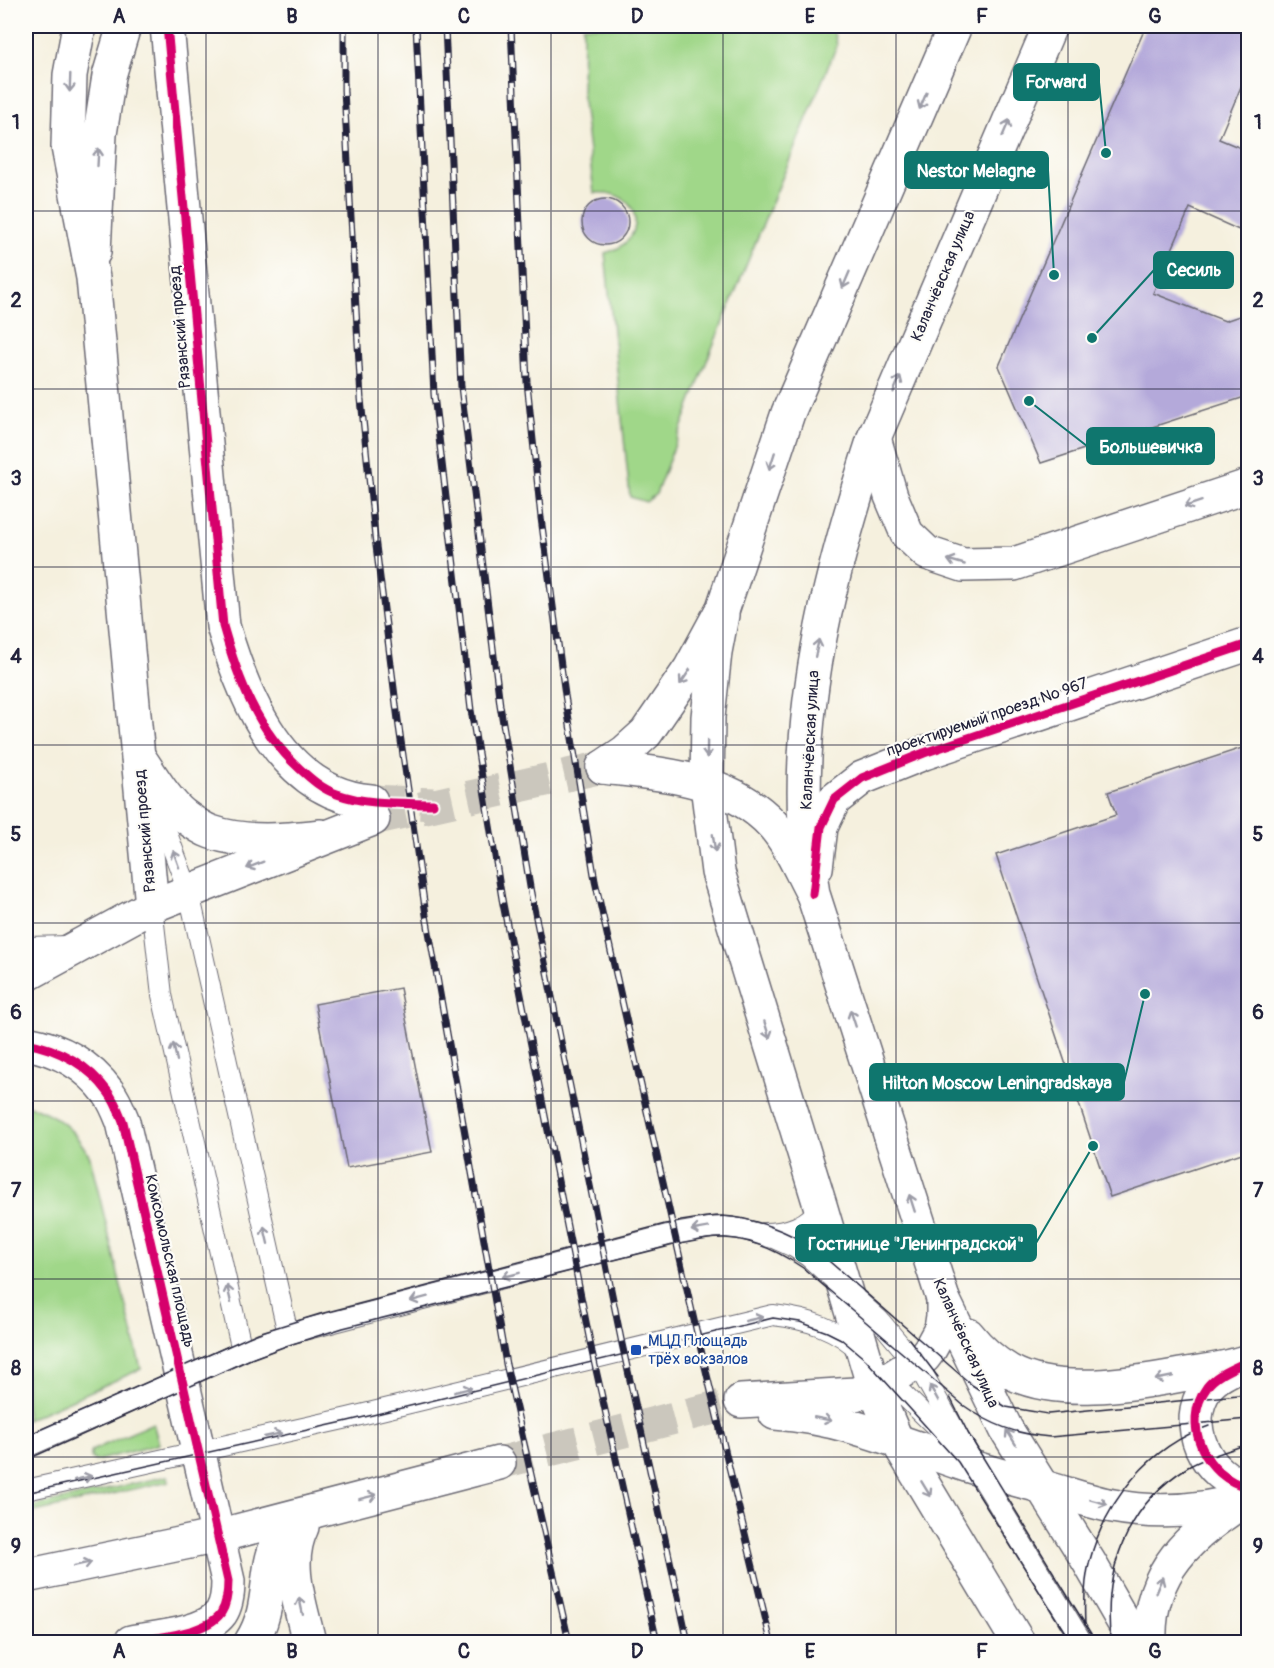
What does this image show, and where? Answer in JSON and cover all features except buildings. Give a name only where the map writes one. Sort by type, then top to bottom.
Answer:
[{"type":"main road","name":"Рязанский проезд","points":[[79,26],[70,75],[68,147],[93,278],[152,906]]},
{"type":"main road","name":"Рязанский проезд","points":[[93,278],[100,134],[109,76],[124,26]]},
{"type":"main road","name":"Рязанский проезд","points":[[138,756],[164,794],[182,814],[210,832],[245,839],[288,840],[329,835],[372,810],[318,785],[289,759],[261,723],[245,692],[223,626],[167,26]]},
{"type":"main road","points":[[956,26],[788,413],[723,608],[715,652],[708,717],[706,784],[718,872],[864,1355],[881,1384],[896,1439],[1018,1642]]},
{"type":"main road","name":"Каланчёвская улица","points":[[1050,26],[874,438],[854,499],[814,663],[808,715],[804,787],[805,828],[813,894],[943,1299],[1006,1429],[1089,1562],[1135,1642]]},
{"type":"main road","points":[[874,438],[891,496],[907,534],[927,553],[963,565],[1014,564],[1248,486]]},
{"type":"main road","points":[[723,608],[690,669],[646,732],[625,752],[603,767],[656,773],[706,784],[734,795],[756,809],[774,826],[787,845],[813,894]]},
{"type":"main road","name":"проектируемый проезд № 967","points":[[813,894],[820,827],[834,800],[862,778],[924,753],[1248,644]]},
{"type":"main road","points":[[26,975],[152,906],[329,835]]},
{"type":"main road","name":"Комсомольская площадь","points":[[26,1043],[65,1054],[88,1070],[110,1094],[123,1122],[228,1581],[228,1596],[221,1613],[209,1624],[195,1630],[131,1642]]},
{"type":"main road","points":[[943,1299],[943,1316],[936,1340],[924,1357],[881,1384],[855,1394],[742,1406],[848,1424],[1042,1487],[1112,1506],[1156,1512],[1196,1510],[1248,1494]]},
{"type":"main road","points":[[943,1299],[969,1337],[991,1359],[1010,1372],[1042,1383],[1114,1386],[1148,1382],[1245,1362]]},
{"type":"main road","points":[[1245,1362],[1221,1374],[1208,1386],[1200,1400],[1196,1423],[1201,1449],[1216,1471],[1241,1485],[1248,1494]]},
{"type":"main road","points":[[26,1576],[218,1536],[499,1463]]},
{"type":"main road","points":[[1150,1642],[1149,1623],[1155,1593],[1166,1570],[1178,1554],[1215,1519],[1248,1494]]},
{"type":"main road","points":[[250,1642],[262,1620],[273,1553],[278,1539],[292,1524],[312,1512]]},
{"type":"main road","points":[[309,1642],[294,1570],[294,1557],[300,1532],[312,1512]]},
{"type":"lane","points":[[138,756],[189,893],[288,1334]]},
{"type":"lane","points":[[152,906],[162,995],[242,1351]]},
{"type":"lane","points":[[26,946],[77,946]]},
{"type":"lane","points":[[758,1233],[784,1231],[802,1225],[817,1213],[820,1204]]},
{"type":"lane","points":[[26,1447],[242,1351],[288,1334],[668,1235],[725,1227],[758,1233],[794,1247],[809,1257],[879,1320],[916,1362],[975,1466],[1082,1642]]},
{"type":"lane","points":[[26,1490],[348,1418],[773,1314],[801,1318],[827,1328],[843,1336],[864,1355]]},
{"type":"lane","points":[[881,1384],[975,1466]]},
{"type":"green space","points":[[583,26],[832,26],[837,45],[708,358],[656,494],[646,502],[630,497],[605,253],[620,247],[629,238],[634,228],[635,217],[631,207],[622,199],[610,194],[594,193],[582,94]]},
{"type":"green space","points":[[26,1105],[47,1113],[64,1124],[78,1138],[90,1157],[141,1369],[26,1420]]},
{"type":"green space","points":[[153,1423],[159,1444],[96,1461],[91,1458],[91,1451]]},
{"type":"green space","points":[[168,1476],[169,1481],[26,1514],[26,1508]]},
{"type":"tunnel","points":[[373,819],[603,767]]},
{"type":"tunnel","points":[[371,801],[433,804]]},
{"type":"tunnel","points":[[499,1463],[741,1401]]},
{"type":"tram line","points":[[26,1436],[258,1333],[320,1314],[665,1224],[715,1216],[758,1222],[782,1231],[815,1249],[972,1385],[1006,1407],[1048,1414],[1248,1394]]},
{"type":"tram line","points":[[26,1460],[251,1359],[286,1346],[343,1328],[670,1246],[718,1238],[756,1244],[776,1252],[803,1268],[963,1405],[983,1418],[1004,1427],[1026,1434],[1050,1437],[1248,1419]]},
{"type":"tram line","points":[[26,1493],[348,1421],[773,1318],[800,1322],[827,1332],[841,1339],[866,1360],[958,1462],[1071,1642]]},
{"type":"tram line","points":[[909,1339],[938,1377]]},
{"type":"tram line","points":[[950,1397],[968,1433],[1096,1642]]},
{"type":"tram line","points":[[1085,1625],[1085,1592],[1090,1560],[1097,1538],[1119,1497],[1150,1461],[1188,1435],[1209,1426]]},
{"type":"tram line","points":[[1111,1642],[1109,1616],[1115,1566],[1134,1521],[1149,1501],[1188,1467],[1248,1444]]},
{"type":"railway","points":[[344,26],[344,90],[361,399],[375,538],[398,720],[426,915],[506,1364],[569,1642]]},
{"type":"railway","points":[[416,26],[434,395],[471,710],[502,899],[592,1352],[657,1642]]},
{"type":"railway","points":[[445,26],[461,387],[500,705],[531,893],[622,1344],[688,1642]]},
{"type":"railway","points":[[511,26],[527,382],[541,518],[565,695],[595,881],[696,1329],[771,1642]]},
{"type":"cycle path","points":[[167,26],[223,626],[235,665],[251,703],[272,738],[285,754],[317,783],[348,798],[384,803],[433,804]]},
{"type":"cycle path","points":[[813,894],[821,827],[834,800],[862,778],[924,753],[1248,644]]},
{"type":"cycle path","points":[[26,1043],[50,1049],[82,1066],[100,1082],[110,1095],[123,1122],[228,1581],[225,1606],[214,1620],[204,1626],[179,1634],[131,1642]]},
{"type":"cycle path","points":[[1242,1364],[1210,1383],[1199,1402],[1196,1417],[1197,1433],[1209,1461],[1233,1482],[1248,1487]]},
{"type":"place","name":"Forward","points":[[1106,153]]},
{"type":"place","name":"Nestor Melagne","points":[[1054,275]]},
{"type":"place","name":"Сесиль","points":[[1092,338]]},
{"type":"place","name":"Большевичка","points":[[1029,401]]},
{"type":"place","name":"Hilton Moscow Leningradskaya","points":[[1145,994]]},
{"type":"place","name":"Гостинице \"Ленинградской\"","points":[[1093,1146]]},
{"type":"place","name":"МЦД Площадь трёх вокзалов","points":[[636,1350]]}]
